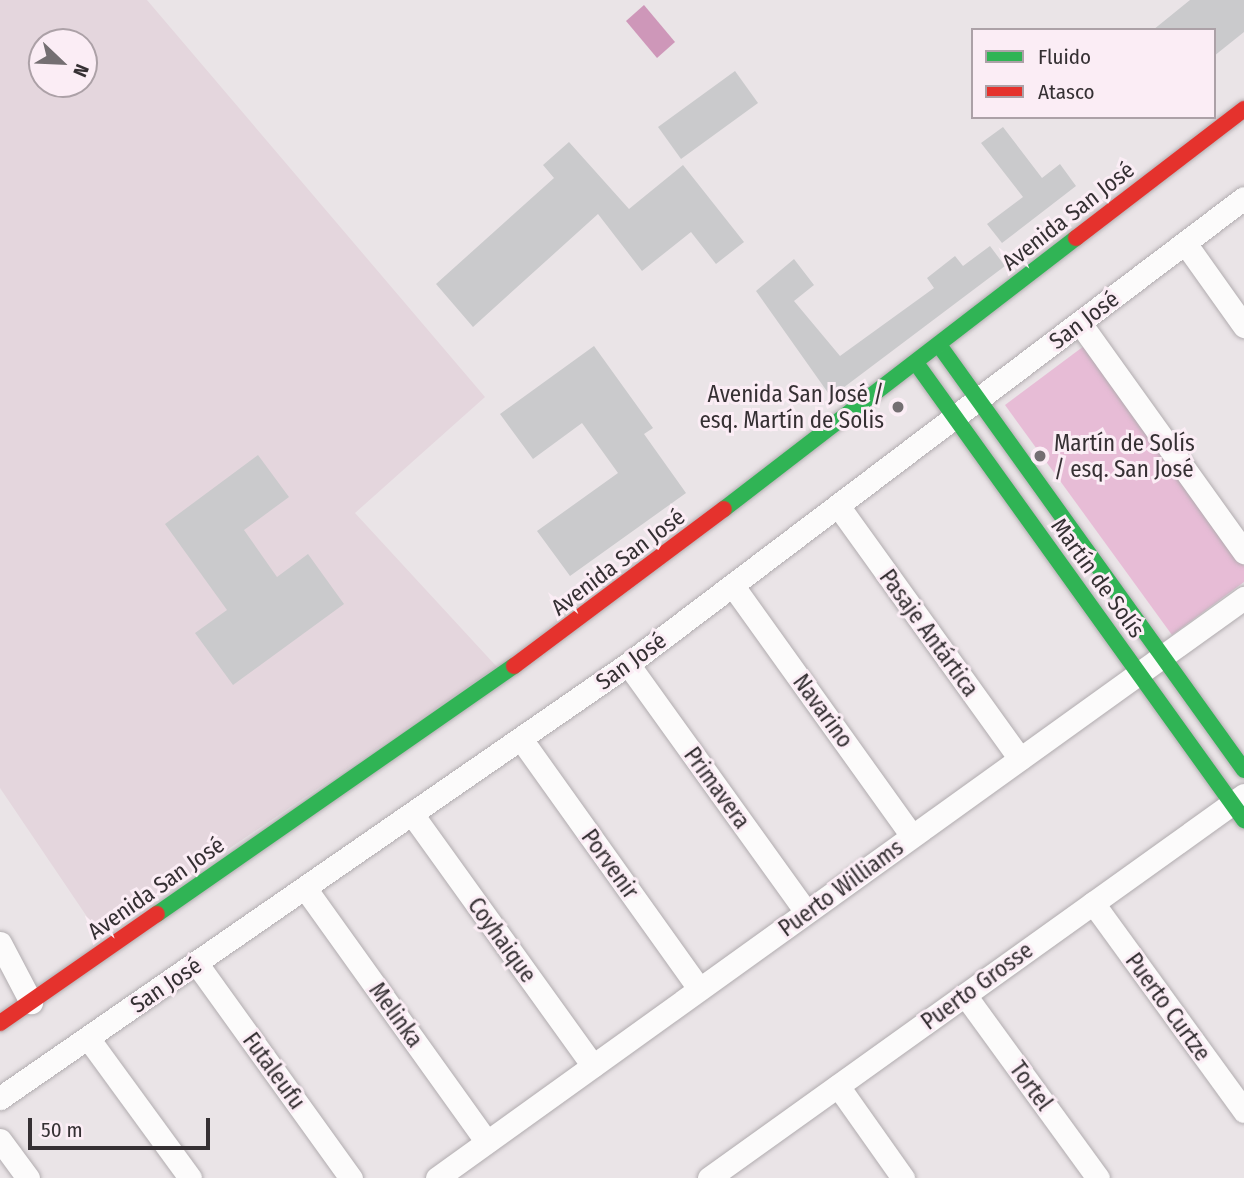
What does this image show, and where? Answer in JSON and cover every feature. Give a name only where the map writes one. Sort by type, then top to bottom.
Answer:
[{"type":"main road","name":"Avenida San José","points":[[1,1020],[492,684],[939,345],[1244,109]]},
{"type":"main road","name":"Martín de Solís","points":[[939,345],[1244,770]]},
{"type":"main road","name":"Martín de Solís","points":[[916,362],[1138,673],[1240,806]]},
{"type":"street","name":"San José","points":[[0,1098],[628,664],[1244,198]]},
{"type":"street","points":[[1185,243],[1244,326]]},
{"type":"street","points":[[1080,323],[1244,552]]},
{"type":"street","name":"Pasaje Antártica","points":[[839,507],[1020,758]]},
{"type":"street","name":"Navarino","points":[[733,586],[912,836]]},
{"type":"street","name":"Puerto Williams","points":[[438,1178],[1244,597]]},
{"type":"street","name":"Primavera","points":[[628,664],[806,912]]},
{"type":"street","name":"Porvenir","points":[[520,739],[699,989]]},
{"type":"street","name":"Puerto Grosse","points":[[709,1178],[1093,903],[1240,806]]},
{"type":"street","name":"Coyhaique","points":[[412,814],[593,1066]]},
{"type":"street","name":"Melinka","points":[[305,888],[487,1142]]},
{"type":"street","name":"Puerto Curtze","points":[[1093,903],[1244,1111]]},
{"type":"street","points":[[0,943],[31,1002]]},
{"type":"street","name":"Futaleufu","points":[[197,964],[351,1178]]},
{"type":"street","name":"Tortel","points":[[965,995],[1098,1178]]},
{"type":"street","points":[[88,1038],[190,1178]]},
{"type":"street","points":[[838,1086],[903,1178]]},
{"type":"street","points":[[0,1140],[28,1178]]},
{"type":"shaded area","points":[[0,0],[147,0],[485,397],[355,513],[497,667],[100,936],[0,788]]},
{"type":"shaded area","points":[[644,5],[675,42],[657,58],[626,21]]},
{"type":"shaded area","points":[[1084,346],[1244,566],[1244,582],[1172,635],[1005,405]]},
{"type":"building","points":[[1190,0],[1244,0],[1244,32],[1216,54],[1216,28],[1155,28]]},
{"type":"building","points":[[735,71],[758,103],[681,159],[658,127]]},
{"type":"building","points":[[1003,127],[1042,178],[1060,164],[1076,186],[1002,243],[987,224],[1023,197],[981,143]]},
{"type":"building","points":[[569,142],[629,209],[683,165],[744,242],[716,264],[691,232],[642,271],[598,214],[473,327],[436,284],[554,178],[543,165]]},
{"type":"building","points":[[990,246],[1005,266],[831,397],[756,291],[794,259],[814,285],[794,301],[840,356],[934,288],[927,278],[955,256],[963,266]]},
{"type":"building","points":[[594,346],[653,428],[644,434],[686,493],[570,576],[537,531],[618,473],[582,423],[533,459],[500,414]]},
{"type":"building","points":[[258,455],[289,497],[244,530],[277,577],[308,554],[344,604],[233,685],[195,633],[227,610],[165,524]]},
{"type":"traffic: fast","points":[[724,509],[1076,238]]},
{"type":"traffic: fast","points":[[939,345],[1244,770]]},
{"type":"traffic: fast","points":[[916,363],[1244,820]]},
{"type":"traffic: fast","points":[[157,914],[514,666]]},
{"type":"traffic: jam","points":[[1076,238],[1244,109]]},
{"type":"traffic: jam","points":[[514,666],[724,509]]},
{"type":"traffic: jam","points":[[0,1023],[157,914]]},
{"type":"place","name":"Avenida San José / esq. Martín de Solis","points":[[898,407]]},
{"type":"place","name":"Martín de Solís / esq. San José","points":[[1040,456]]}]
